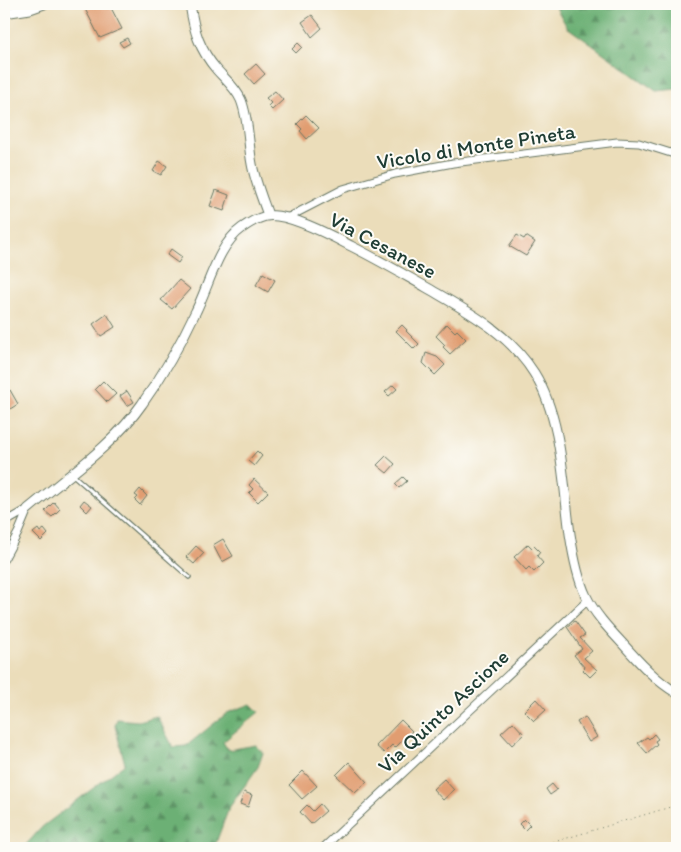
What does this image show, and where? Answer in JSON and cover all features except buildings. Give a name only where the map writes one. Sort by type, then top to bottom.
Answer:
[{"type":"street","points":[[4,13],[30,9],[44,4]]},
{"type":"street","points":[[4,523],[28,508],[71,473],[110,440],[134,416],[163,373],[188,329],[226,244],[242,228],[268,215],[252,166],[242,102],[236,91],[213,65],[202,49],[195,33],[190,4]]},
{"type":"street","name":"Vicolo di Monte Pineta","points":[[286,218],[327,196],[353,186],[394,174],[453,162],[617,142],[640,143],[677,155]]},
{"type":"street","name":"Via Cesanese","points":[[268,215],[286,218],[348,244],[462,308],[497,331],[527,363],[540,383],[553,416],[573,551],[581,583],[588,600],[605,623],[655,678],[677,693]]},
{"type":"street","points":[[4,559],[18,533],[28,508]]},
{"type":"street","name":"Via Quinto Ascione","points":[[323,848],[588,600]]},
{"type":"lane","points":[[71,473],[189,578]]},
{"type":"path","points":[[534,848],[677,805]]},
{"type":"green space","points":[[554,4],[666,4],[677,8],[677,89],[656,91],[567,27]]},
{"type":"green space","points":[[251,704],[259,712],[223,742],[228,750],[256,745],[263,753],[258,767],[229,808],[214,848],[23,848],[42,827],[125,764],[115,726],[117,719],[138,721],[157,716],[173,747],[186,746],[227,713]]}]
